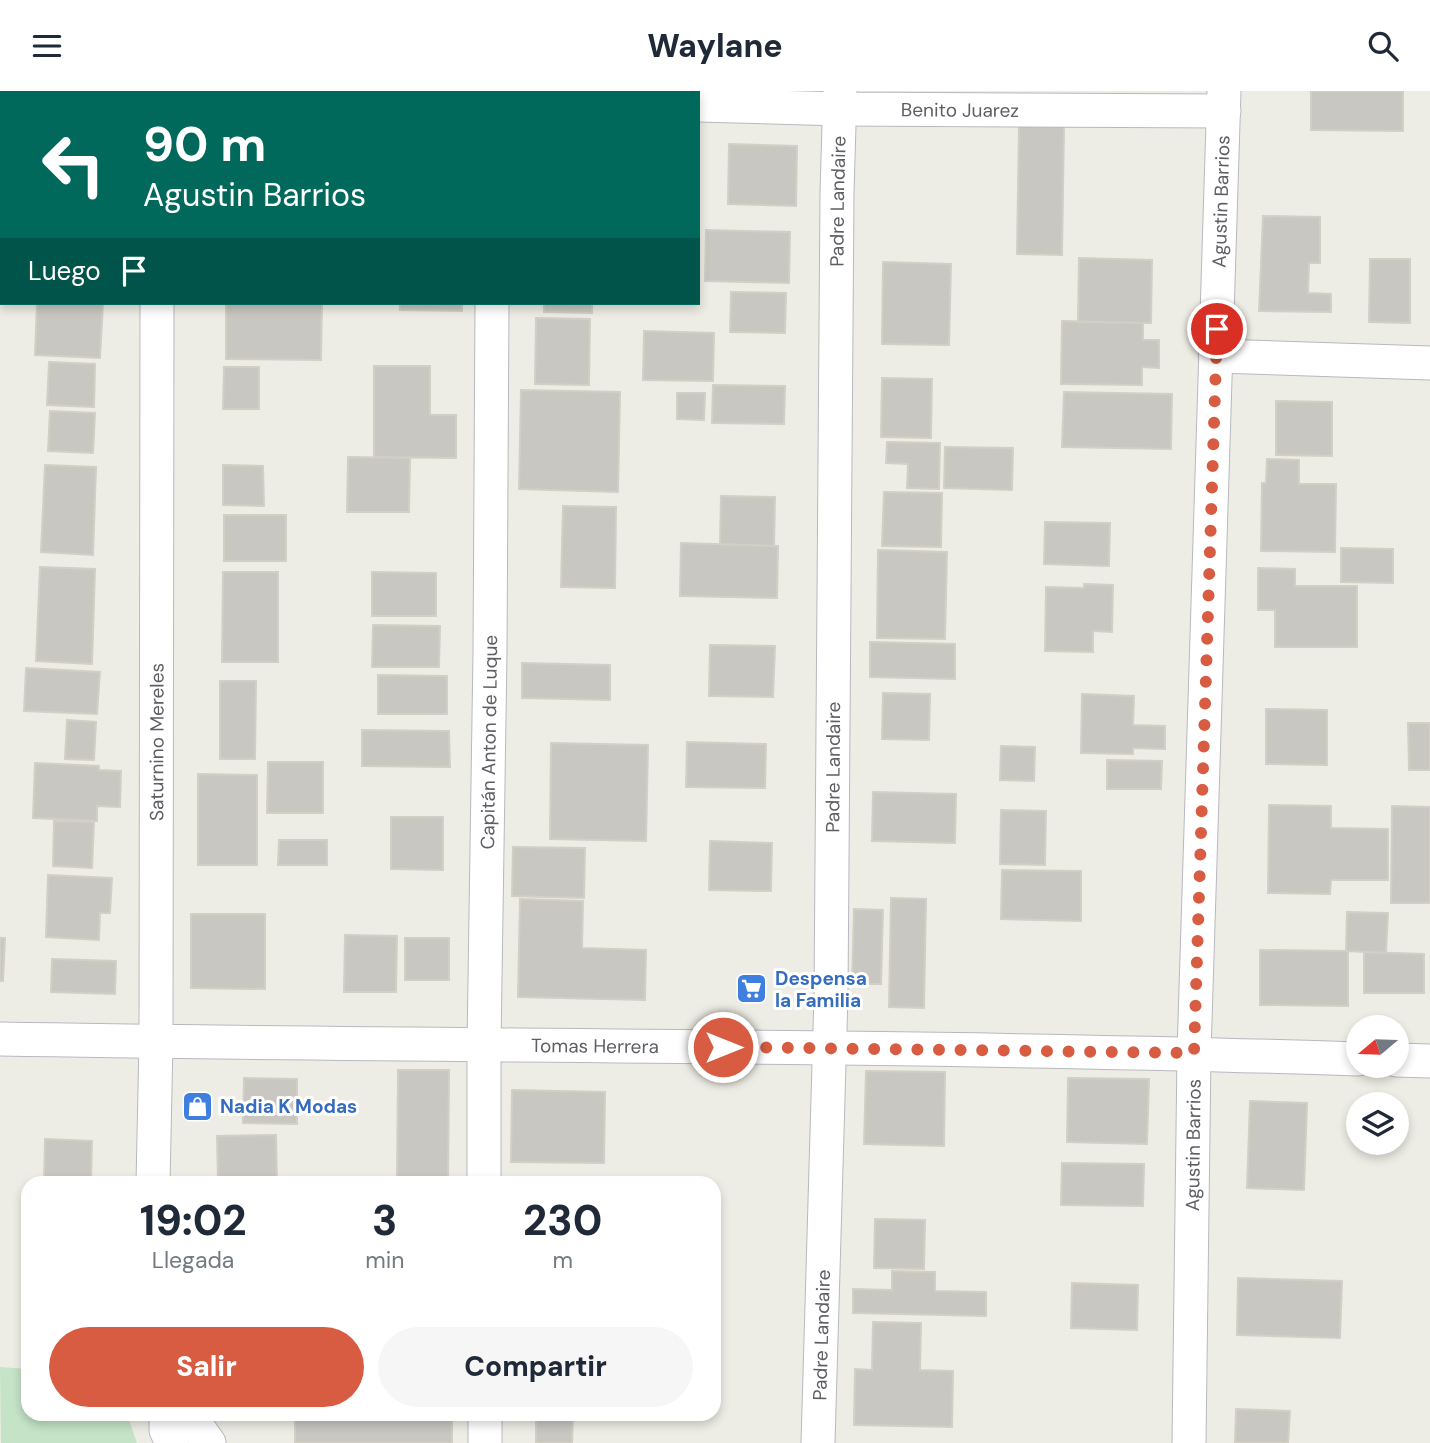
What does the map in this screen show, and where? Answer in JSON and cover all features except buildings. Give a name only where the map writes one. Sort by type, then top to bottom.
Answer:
[{"type":"street","name":"Benito Juarez","points":[[700,105],[840,100],[1224,101]]},
{"type":"street","name":"Padre Landaire","points":[[818,1443],[830,1048],[840,100]]},
{"type":"street","name":"Agustin Barrios","points":[[1189,1443],[1194,1053],[1224,101]]},
{"type":"street","name":"Saturnino Mereles","points":[[153,1176],[156,1042],[157,305]]},
{"type":"street","name":"Capitán Anton de Luque","points":[[484,1176],[492,305]]},
{"type":"street","points":[[1216,356],[1430,363]]},
{"type":"street","name":"Tomas Herrera","points":[[0,1039],[1194,1053],[1346,1059]]},
{"type":"street","points":[[1409,1060],[1430,1061]]},
{"type":"street","points":[[166,1421],[166,1430],[172,1443]]},
{"type":"street","points":[[194,1421],[208,1443]]},
{"type":"street","points":[[485,1421],[485,1443]]},
{"type":"green space","points":[[0,1367],[21,1368],[21,1421],[129,1421],[137,1443],[1,1443]]},
{"type":"place","name":"Despensa la Familia","points":[[752,989]]},
{"type":"place","name":"Nadia K Modas","points":[[197,1106]]},
{"type":"route","points":[[723,1047],[1194,1053],[1217,329]]}]
